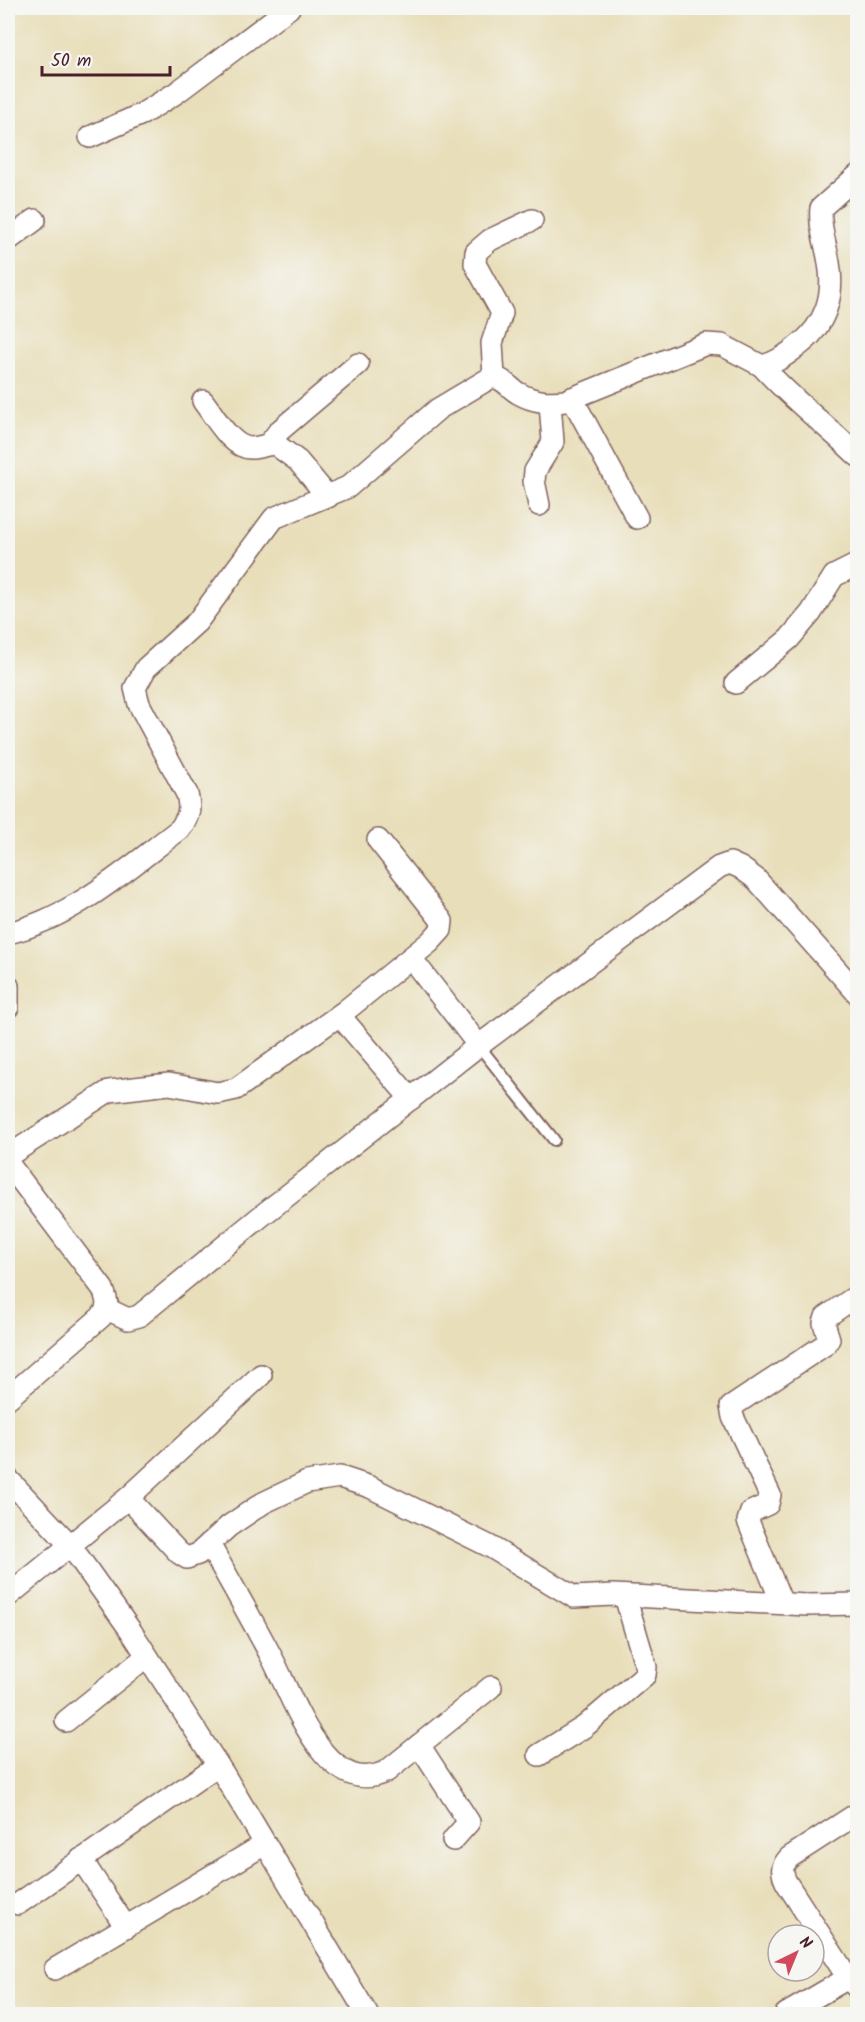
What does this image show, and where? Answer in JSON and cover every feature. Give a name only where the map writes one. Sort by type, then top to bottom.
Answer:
[{"type":"street","points":[[90,137],[142,114],[176,93],[289,8]]},
{"type":"street","points":[[762,366],[784,357],[812,336],[823,319],[827,311],[830,264],[819,225],[821,208],[858,175]]},
{"type":"street","points":[[8,240],[35,220]]},
{"type":"street","points":[[494,377],[492,343],[502,313],[475,264],[476,252],[490,240],[532,220]]},
{"type":"street","points":[[8,933],[31,926],[84,899],[180,829],[188,817],[190,806],[187,794],[139,705],[135,688],[139,678],[156,657],[197,622],[269,522],[287,510],[328,497],[356,481],[438,409],[485,379],[494,377],[533,400],[550,403],[572,398],[706,344],[722,345],[762,366],[782,389],[816,415],[858,456]]},
{"type":"street","points":[[269,444],[279,431],[358,364]]},
{"type":"street","points":[[572,398],[637,518]]},
{"type":"street","points":[[203,401],[242,446],[250,448],[269,444],[282,448],[298,461],[328,497]]},
{"type":"street","points":[[538,506],[534,481],[540,462],[553,442],[550,403]]},
{"type":"street","points":[[736,683],[789,639],[811,613],[834,576],[858,564]]},
{"type":"street","points":[[8,1156],[109,1091],[169,1084],[212,1093],[236,1089],[340,1016],[438,935],[442,921],[378,840]]},
{"type":"street","points":[[107,1309],[128,1319],[139,1316],[260,1217],[479,1046],[719,867],[730,863],[756,879],[858,994]]},
{"type":"street","points":[[411,958],[479,1046]]},
{"type":"street","points":[[8,986],[8,1007]]},
{"type":"street","points":[[340,1016],[411,1099]]},
{"type":"street","points":[[8,1163],[103,1289],[107,1309]]},
{"type":"street","points":[[782,1603],[748,1521],[751,1512],[768,1504],[770,1495],[733,1417],[731,1407],[826,1344],[829,1340],[824,1323],[826,1317],[852,1299]]},
{"type":"street","points":[[8,1398],[107,1309]]},
{"type":"street","points":[[8,1596],[128,1498],[261,1375]]},
{"type":"street","points":[[128,1498],[183,1557],[194,1557],[244,1515],[274,1498],[307,1482],[340,1477],[370,1488],[489,1546],[574,1597],[625,1596],[858,1604]]},
{"type":"street","points":[[8,1479],[70,1545],[147,1656],[218,1766],[367,2014]]},
{"type":"street","points":[[209,1544],[273,1660],[306,1731],[329,1758],[349,1772],[370,1778],[387,1771],[491,1687]]},
{"type":"street","points":[[539,1755],[584,1727],[645,1675],[646,1667],[625,1596]]},
{"type":"street","points":[[66,1721],[147,1656]]},
{"type":"street","points":[[419,1745],[469,1822],[453,1840]]},
{"type":"street","points":[[18,1904],[218,1766]]},
{"type":"street","points":[[786,2014],[853,1983],[786,1882],[782,1868],[800,1849],[858,1813]]},
{"type":"street","points":[[55,1969],[265,1844]]},
{"type":"street","points":[[81,1859],[126,1927]]},
{"type":"lane","points":[[479,1046],[554,1140]]}]
